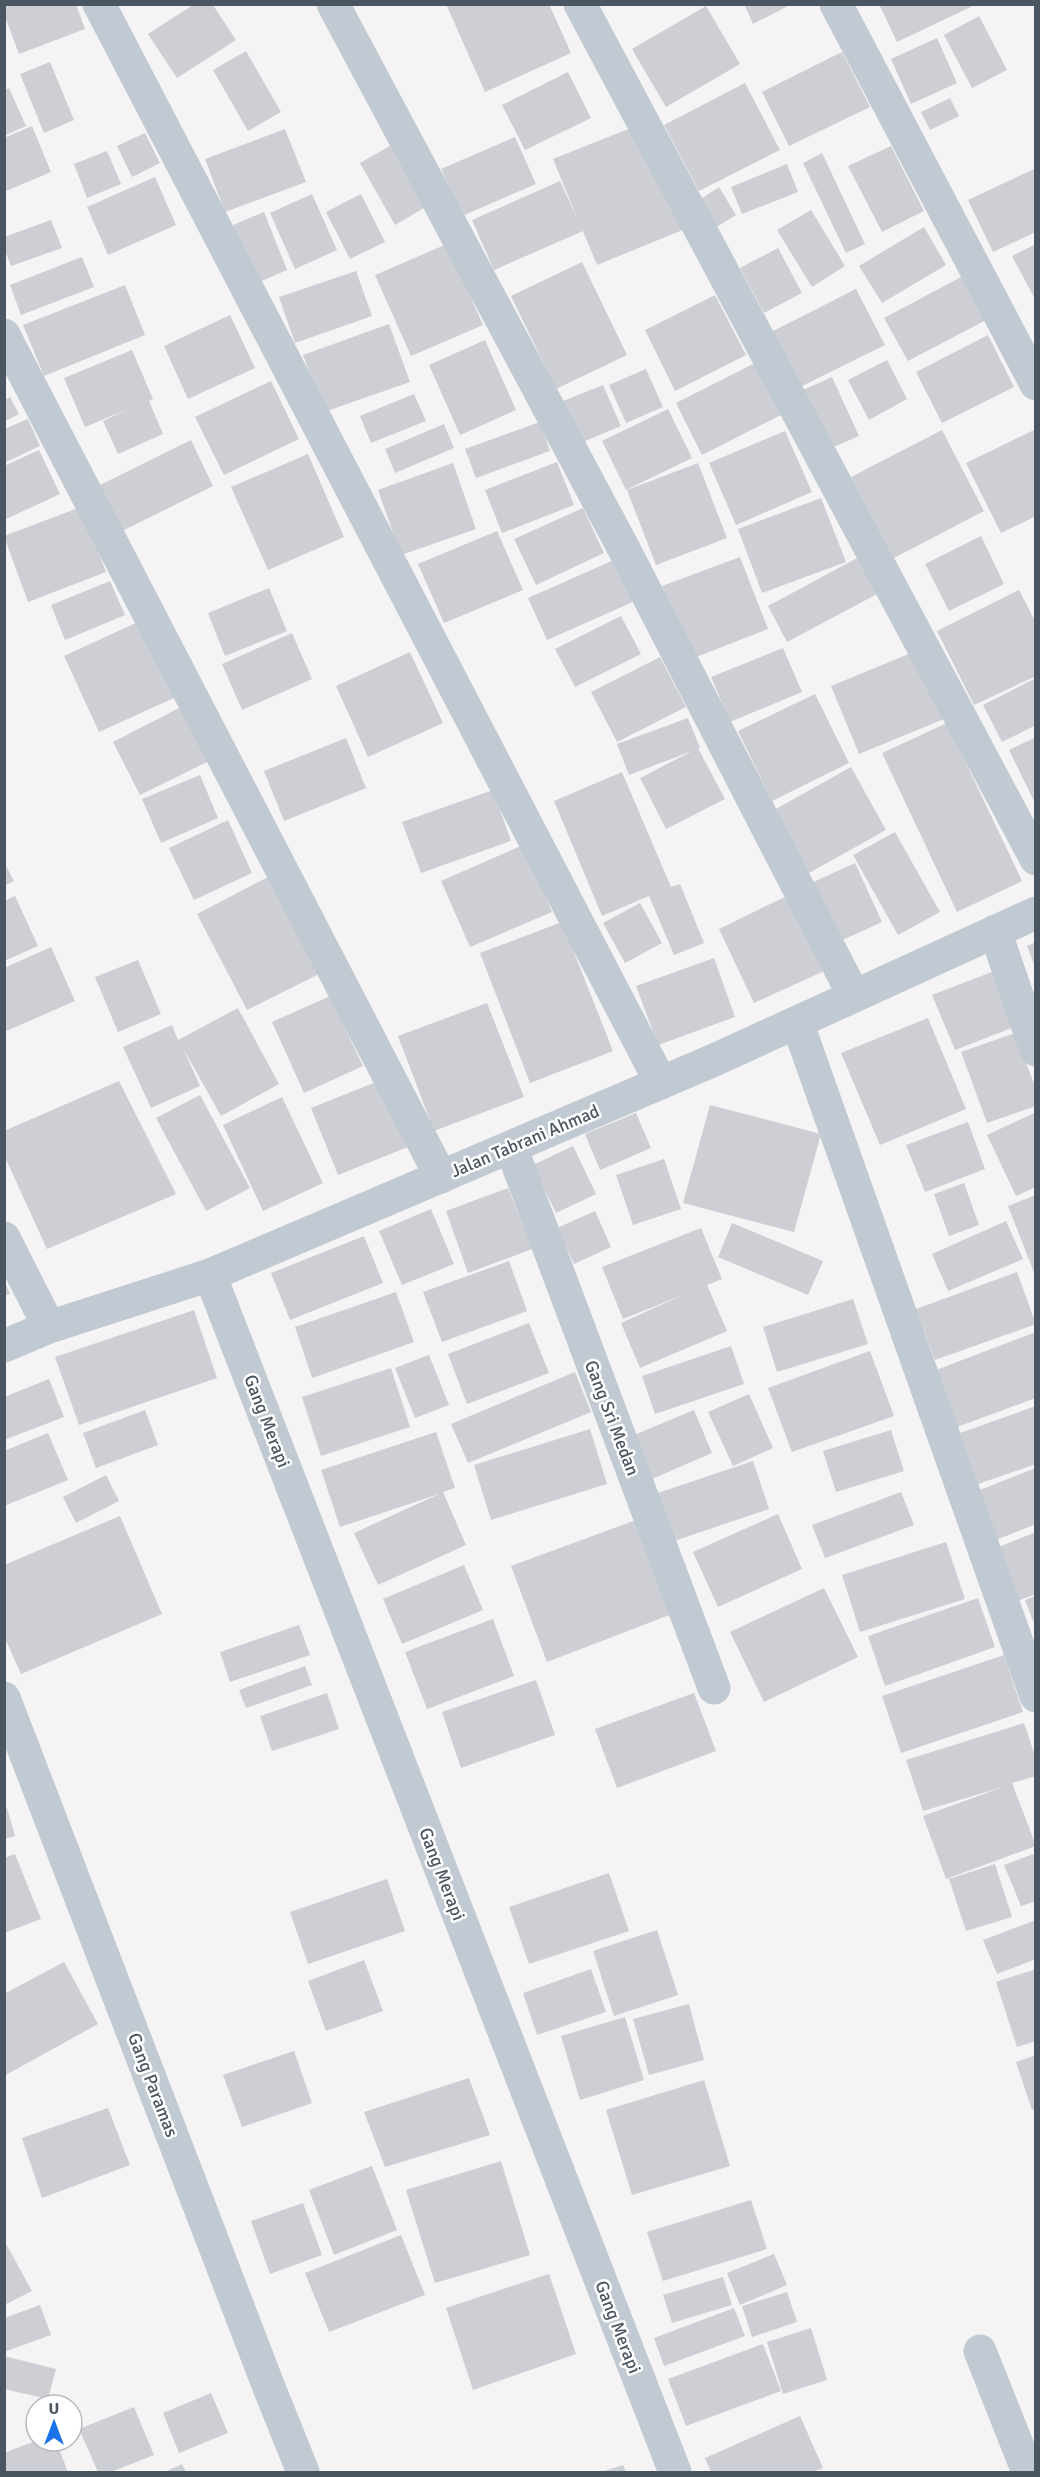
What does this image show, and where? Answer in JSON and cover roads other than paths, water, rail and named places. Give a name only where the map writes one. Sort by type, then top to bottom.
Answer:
[{"type":"street","points":[[99,4],[661,1083]]},
{"type":"street","points":[[333,4],[630,561],[854,996]]},
{"type":"street","points":[[580,4],[1035,859]]},
{"type":"street","points":[[836,4],[1035,384]]},
{"type":"street","points":[[4,335],[441,1177]]},
{"type":"street","name":"Jalan Tabrani Ahmad","points":[[4,1346],[49,1327],[210,1275],[661,1083],[1035,913]]},
{"type":"street","points":[[995,931],[1035,1050]]},
{"type":"street","points":[[796,1022],[1035,1696]]},
{"type":"street","name":"Gang Sri Medan","points":[[511,1147],[714,1688]]},
{"type":"street","points":[[4,1238],[49,1327]]},
{"type":"street","name":"Gang Merapi","points":[[210,1275],[675,2472]]},
{"type":"street","name":"Gang Paramas","points":[[4,1698],[265,2379],[303,2472]]},
{"type":"street","points":[[980,2351],[1028,2472]]}]
